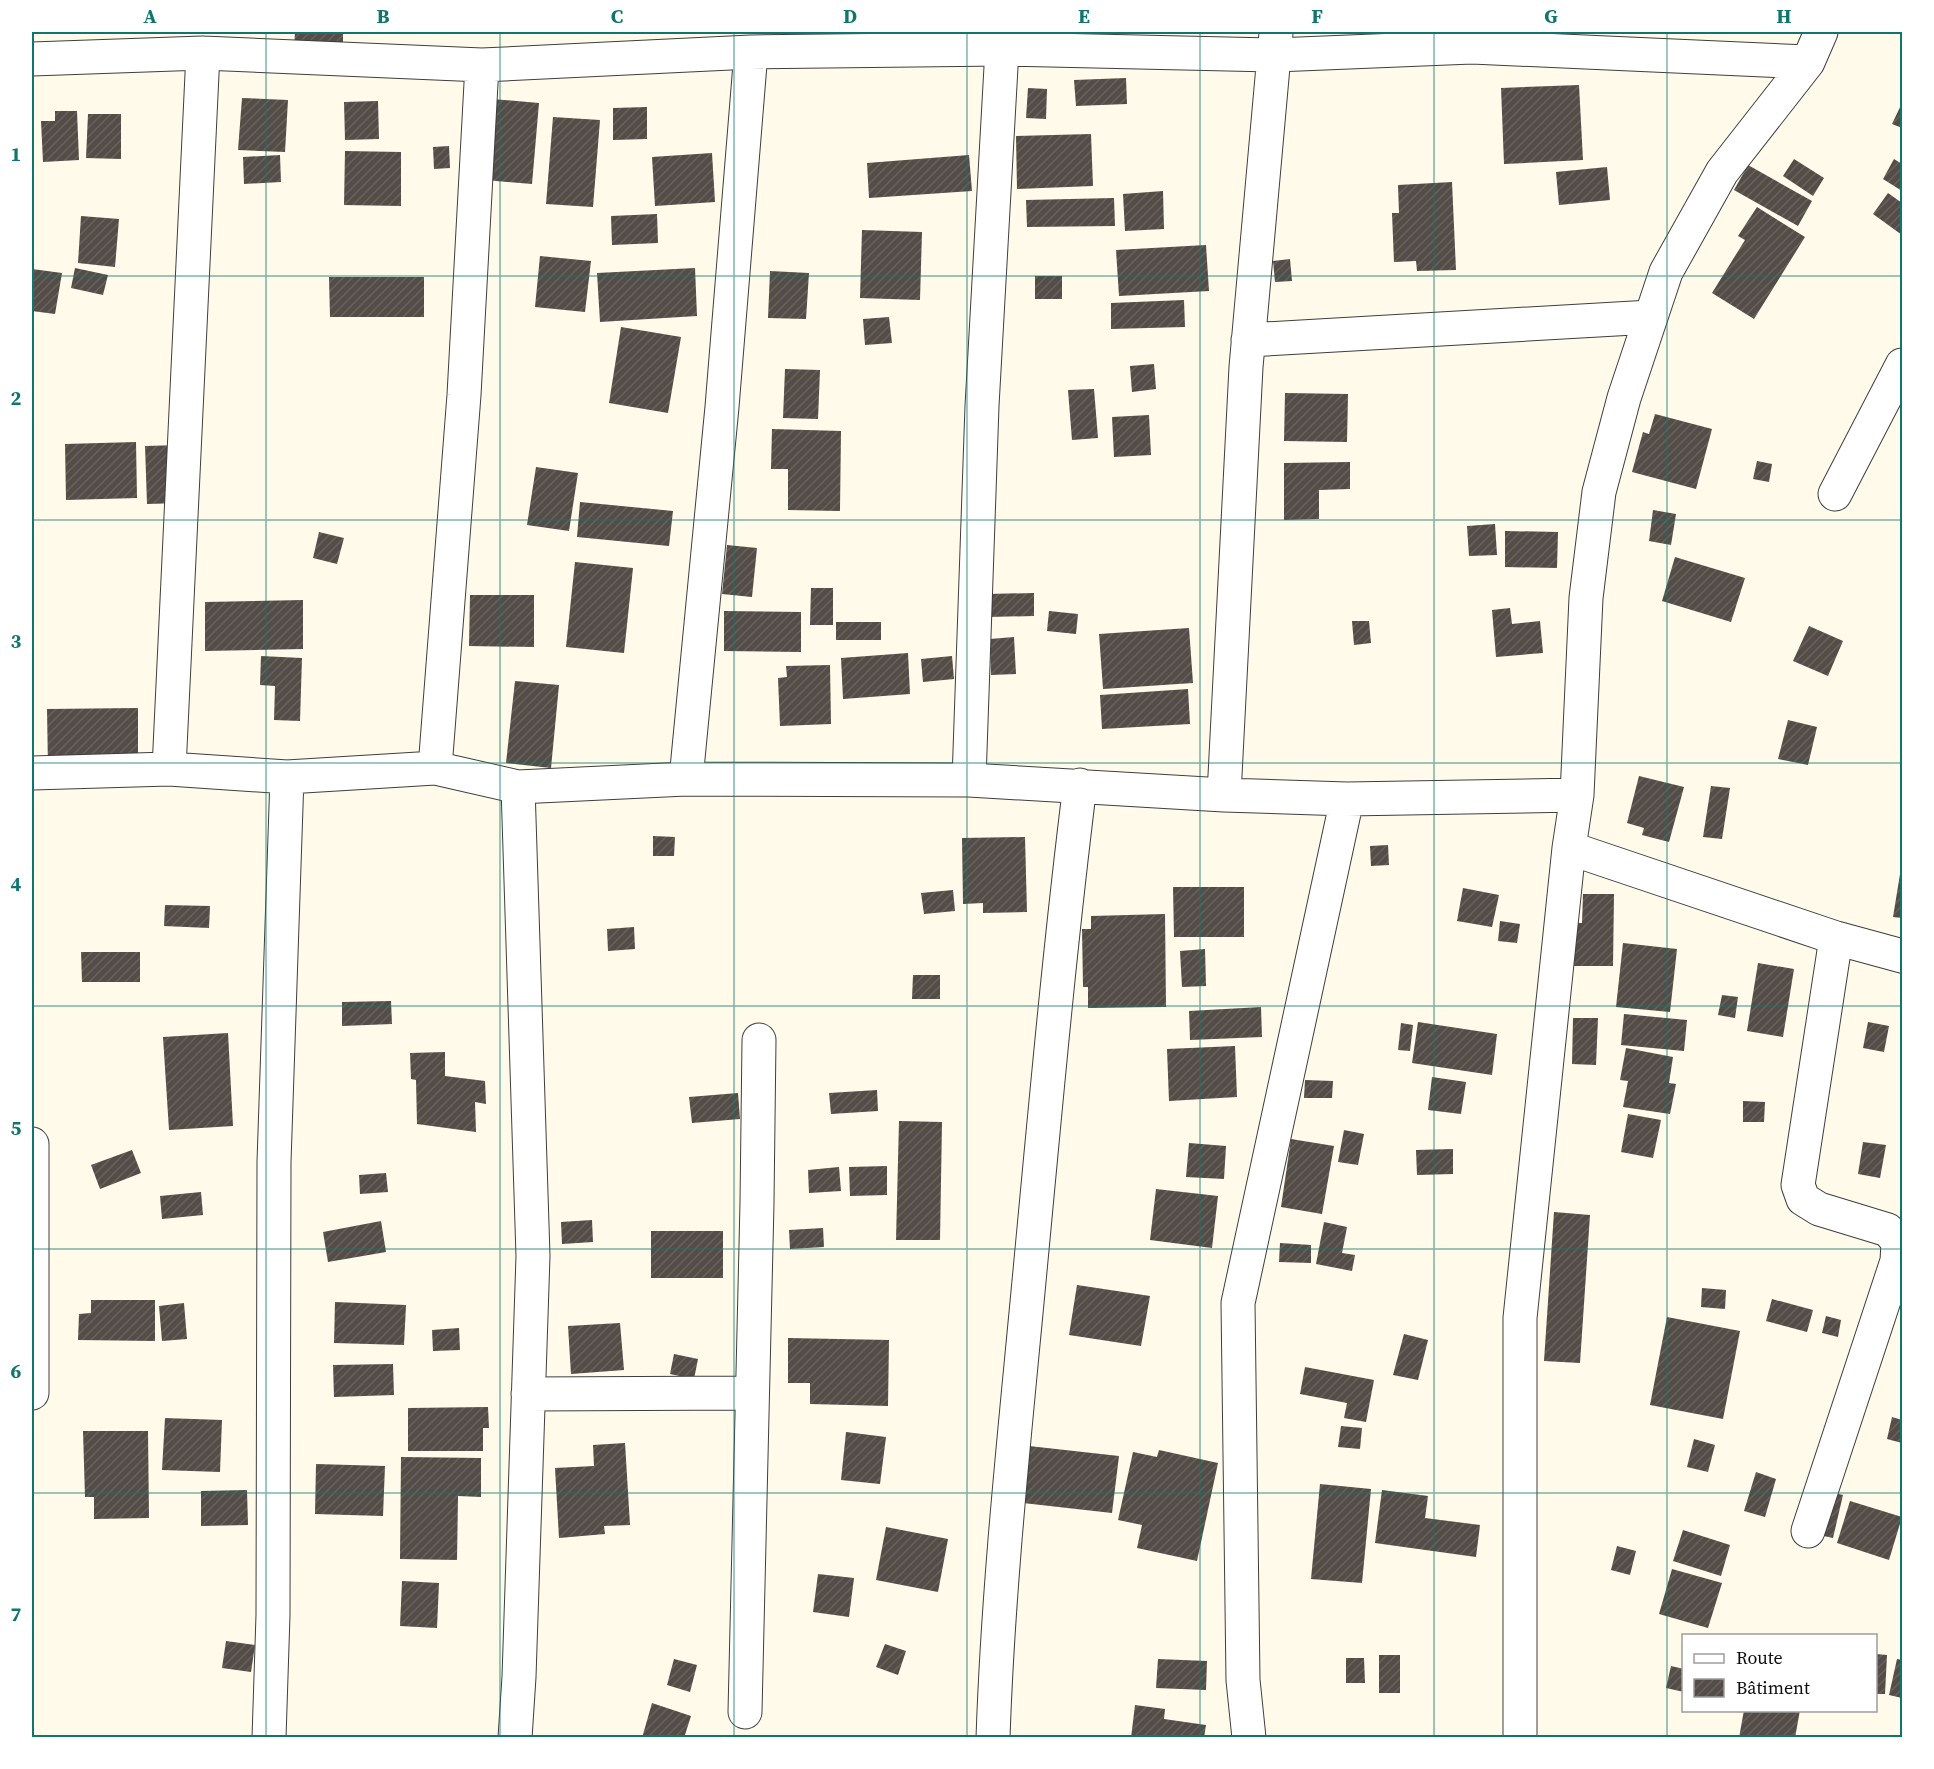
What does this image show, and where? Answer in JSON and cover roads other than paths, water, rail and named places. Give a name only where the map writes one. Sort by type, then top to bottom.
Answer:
[{"type":"street","points":[[1520,1737],[1520,1318],[1569,848],[1577,795],[1586,598],[1599,492],[1624,398],[1666,272],[1722,172],[1808,62],[1821,32]]},
{"type":"street","points":[[32,59],[203,53],[482,65],[751,52],[1276,43],[1472,47],[1808,62]]},
{"type":"street","points":[[1224,795],[1248,340],[1276,43]]},
{"type":"street","points":[[969,780],[982,406],[1002,49]]},
{"type":"street","points":[[686,779],[722,407],[751,52]]},
{"type":"street","points":[[169,768],[203,53]]},
{"type":"street","points":[[435,768],[464,395],[482,65]]},
{"type":"street","points":[[1248,340],[1651,318]]},
{"type":"street","points":[[1835,494],[1902,365]]},
{"type":"street","points":[[32,773],[169,768],[287,777],[435,768],[518,787],[686,779],[969,780],[1224,795],[1347,799],[1577,795]]},
{"type":"street","points":[[269,1737],[273,1615],[274,1162],[287,777]]},
{"type":"street","points":[[993,1737],[996,1662],[1022,1357],[1064,920],[1080,785]]},
{"type":"street","points":[[515,1737],[520,1665],[533,1256],[518,787]]},
{"type":"street","points":[[1249,1737],[1243,1680],[1238,1303],[1347,799]]},
{"type":"street","points":[[1569,848],[1836,938],[1902,956]]},
{"type":"street","points":[[1808,1531],[1898,1261],[1898,1242],[1888,1230],[1819,1209],[1803,1199],[1798,1185],[1836,938]]},
{"type":"street","points":[[744,1712],[759,1040]]},
{"type":"street","points":[[32,1144],[32,1393]]},
{"type":"street","points":[[528,1394],[752,1393]]}]
